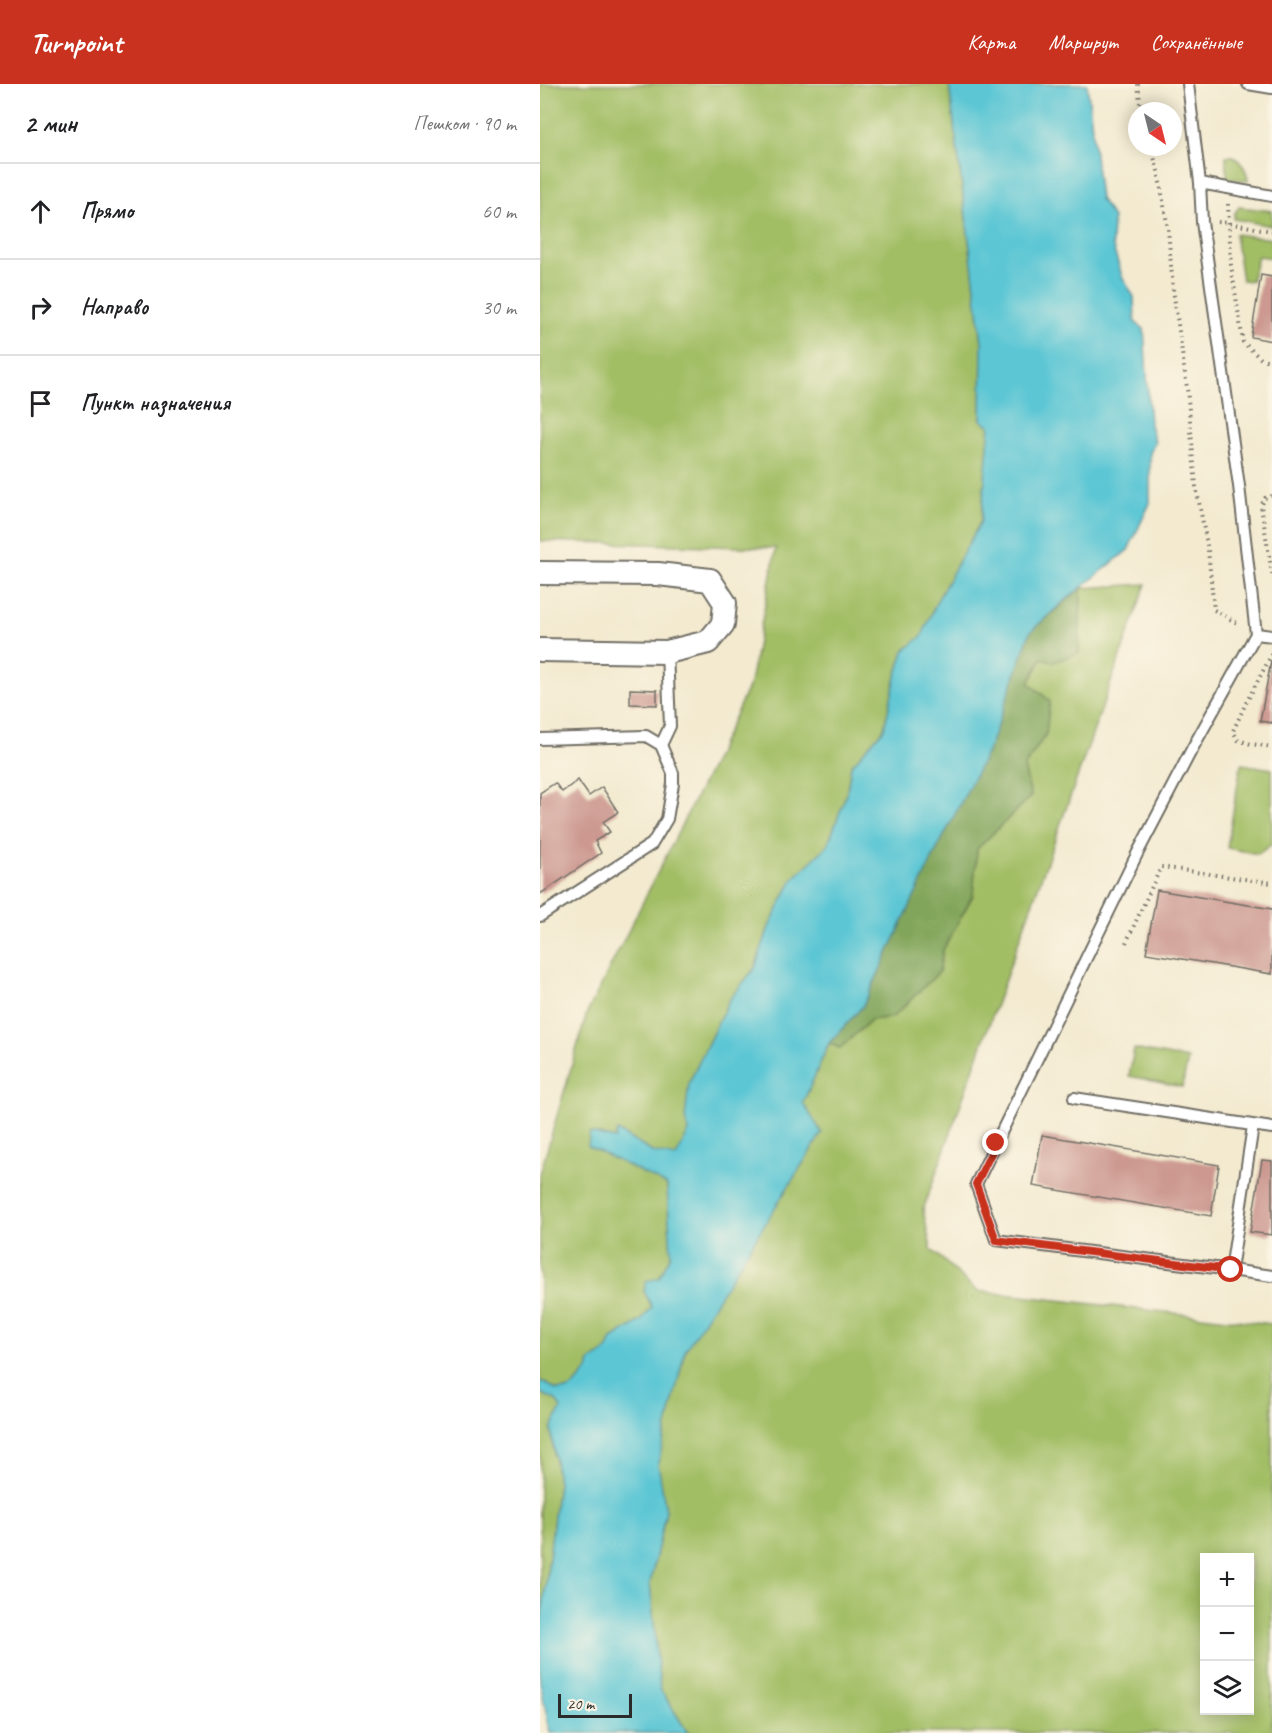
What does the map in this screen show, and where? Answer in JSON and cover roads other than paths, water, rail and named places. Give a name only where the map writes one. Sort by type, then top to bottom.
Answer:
[{"type":"street","points":[[540,573],[658,574],[710,580],[725,603],[723,624],[708,642],[667,652],[540,650]]},
{"type":"lane","points":[[1188,84],[1200,183],[1202,222],[1239,486],[1256,634],[1197,739],[1137,854],[976,1184],[996,1240],[1272,1276]]},
{"type":"lane","points":[[1248,84],[1272,88]]},
{"type":"lane","points":[[1200,183],[1272,196]]},
{"type":"lane","points":[[1256,634],[1272,636]]},
{"type":"lane","points":[[661,745],[670,726],[667,652]]},
{"type":"lane","points":[[540,739],[646,736],[661,745],[673,773],[667,819],[652,844],[540,916]]},
{"type":"lane","points":[[1074,1098],[1272,1128]]},
{"type":"lane","points":[[1231,1270],[1253,1126]]},
{"type":"water","points":[[949,84],[1087,84],[1100,199],[1113,218],[1112,244],[1122,276],[1134,297],[1135,322],[1144,329],[1150,425],[1155,442],[1150,453],[1150,503],[1128,550],[1030,632],[990,746],[934,855],[863,1006],[829,1043],[803,1103],[822,1133],[685,1351],[658,1463],[666,1511],[650,1583],[660,1689],[688,1733],[550,1733],[540,1681],[540,1633],[558,1483],[551,1429],[561,1408],[556,1400],[540,1393],[540,1382],[545,1382],[556,1390],[567,1390],[573,1387],[588,1370],[590,1362],[608,1349],[612,1339],[642,1320],[652,1307],[644,1291],[646,1281],[659,1278],[671,1255],[667,1185],[588,1146],[590,1133],[615,1139],[617,1131],[652,1152],[676,1157],[689,1131],[685,1119],[689,1083],[729,1000],[755,968],[769,927],[793,879],[828,845],[847,792],[851,766],[884,729],[904,651],[922,636],[937,601],[981,521],[990,426],[981,420],[982,342]]}]
